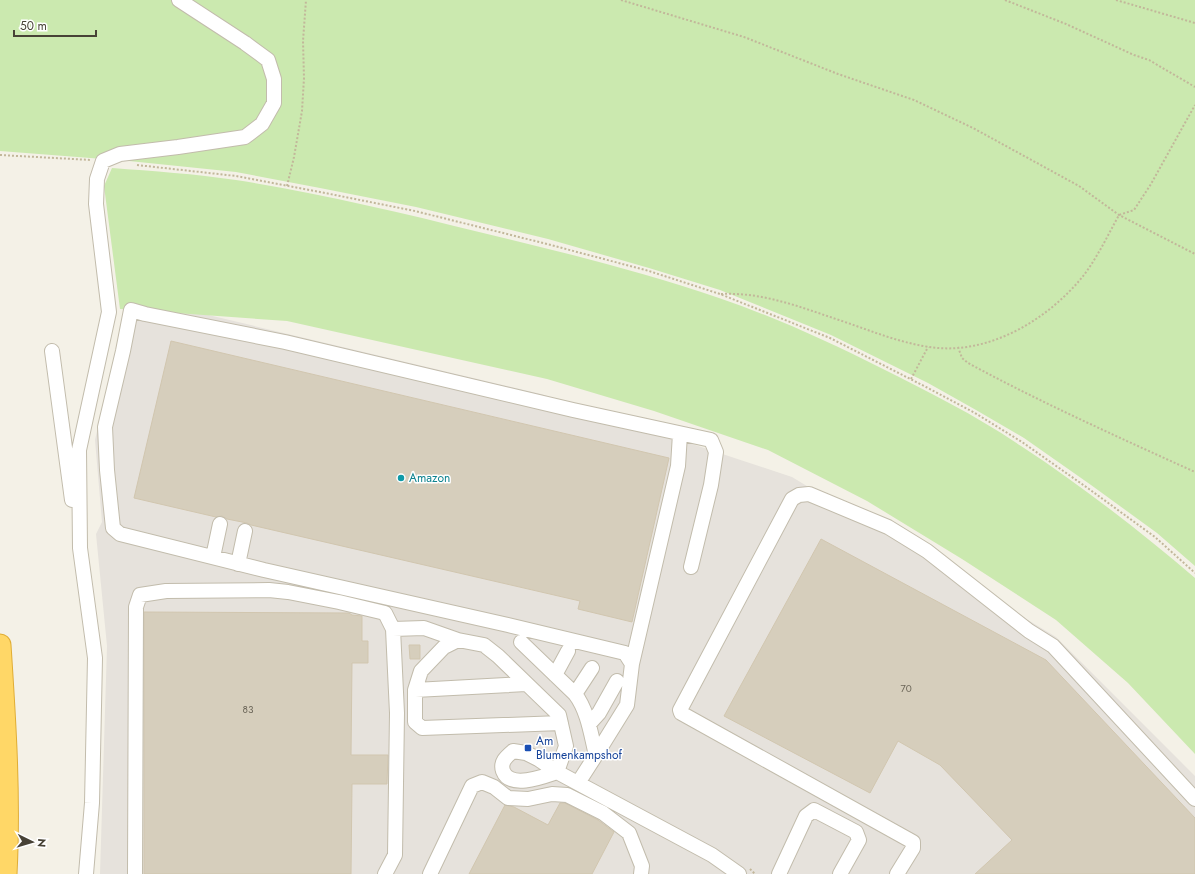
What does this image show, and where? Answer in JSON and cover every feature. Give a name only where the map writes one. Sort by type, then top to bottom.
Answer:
[{"type":"highway","points":[[0,644],[6,735],[8,832],[6,874]]},
{"type":"street","points":[[80,548],[79,450],[109,312],[96,204],[96,179],[103,161],[120,154],[245,137],[262,124],[274,103],[274,79],[268,60],[245,43],[179,0]]},
{"type":"street","points":[[632,664],[625,653],[238,564],[120,534],[113,528],[107,470],[105,428],[123,351],[130,310],[292,344],[573,410],[711,440],[716,452],[711,485],[691,567]]},
{"type":"street","points":[[52,351],[65,453],[95,658],[92,804],[86,874]]},
{"type":"street","points":[[578,783],[627,706],[632,664],[678,466],[680,434]]},
{"type":"street","points":[[897,874],[913,848],[913,842],[681,713],[680,710],[792,499],[799,495],[809,494],[888,527],[927,551],[1029,631],[1053,646],[1195,799]]},
{"type":"street","points":[[213,557],[220,524]]},
{"type":"street","points":[[238,564],[245,531]]},
{"type":"street","points":[[135,874],[136,606],[140,595],[166,591],[269,590],[288,592],[385,613],[393,629],[397,713],[395,855],[385,874]]},
{"type":"street","points":[[393,629],[424,628],[458,640],[484,645],[498,656],[559,715],[566,746],[557,772]]},
{"type":"street","points":[[458,640],[444,647],[420,670],[415,690],[415,722],[422,728],[561,723]]},
{"type":"street","points":[[521,642],[580,700],[589,724],[596,756]]},
{"type":"street","points":[[555,674],[568,651]]},
{"type":"street","points":[[575,694],[592,668]]},
{"type":"street","points":[[589,724],[599,713],[617,681]]},
{"type":"street","points":[[415,690],[526,684]]},
{"type":"street","points":[[557,772],[535,779],[517,781],[504,774],[502,767],[504,759],[513,751],[526,753],[557,772],[712,855],[739,874]]},
{"type":"street","points":[[430,874],[472,786],[482,782],[494,787],[508,798],[528,799],[552,794],[568,795],[603,813],[629,833],[642,866],[641,874]]},
{"type":"street","points":[[779,874],[806,816],[814,810],[856,832],[859,840],[840,874]]},
{"type":"path","points":[[287,186],[302,111],[304,78],[303,41],[306,0]]},
{"type":"path","points":[[621,0],[744,37],[838,74],[914,100],[973,128],[1079,186],[1119,215],[1195,254]]},
{"type":"path","points":[[1004,0],[1066,24],[1134,55],[1149,60],[1195,87]]},
{"type":"path","points":[[1116,0],[1195,23]]},
{"type":"path","points":[[720,294],[738,293],[762,296],[890,338],[928,347],[950,349],[988,343],[1033,321],[1053,306],[1084,274],[1119,215],[1134,210],[1151,184],[1195,105]]},
{"type":"path","points":[[0,155],[103,161]]},
{"type":"path","points":[[136,165],[236,176],[415,211],[649,271],[720,294],[830,338],[975,413],[1022,442],[1155,537],[1195,572]]},
{"type":"path","points":[[911,379],[928,347]]},
{"type":"path","points":[[958,348],[962,358],[968,363],[1017,389],[1069,415],[1195,472]]},
{"type":"shaded area","points":[[128,296],[541,394],[792,477],[1056,637],[1195,776],[1195,874],[100,874],[107,646],[96,534],[102,522],[95,440]]},
{"type":"green space","points":[[0,0],[1195,0],[1195,566],[1157,533],[1091,485],[1024,438],[976,410],[928,383],[831,335],[720,290],[548,239],[416,207],[320,188],[236,172],[129,161],[0,151]]},
{"type":"green space","points":[[112,168],[221,178],[267,185],[419,217],[629,270],[740,305],[822,339],[917,386],[1004,435],[1044,461],[1132,526],[1195,578],[1195,754],[1128,683],[1056,620],[962,559],[867,501],[768,450],[654,411],[547,379],[287,321],[120,309],[104,186]]},
{"type":"building","name":"Amazon","points":[[171,341],[669,458],[632,622],[578,609],[580,601],[251,525],[227,519],[222,516],[216,517],[134,498]]},
{"type":"building","points":[[821,539],[1046,660],[1195,818],[1195,874],[975,874],[1012,840],[940,765],[898,741],[870,793],[724,716]]},
{"type":"building","points":[[144,612],[349,613],[352,615],[362,616],[362,641],[368,641],[368,663],[352,663],[351,755],[388,755],[387,784],[352,784],[351,874],[144,874]]},
{"type":"building","points":[[409,645],[420,645],[420,659],[410,659]]},
{"type":"building","points":[[560,803],[565,803],[598,820],[614,832],[592,874],[469,874],[505,805],[514,807],[548,825]]},
{"type":"place","name":"Amazon","points":[[401,478]]},
{"type":"place","name":"Am Blumenkampshof","points":[[528,748]]}]
